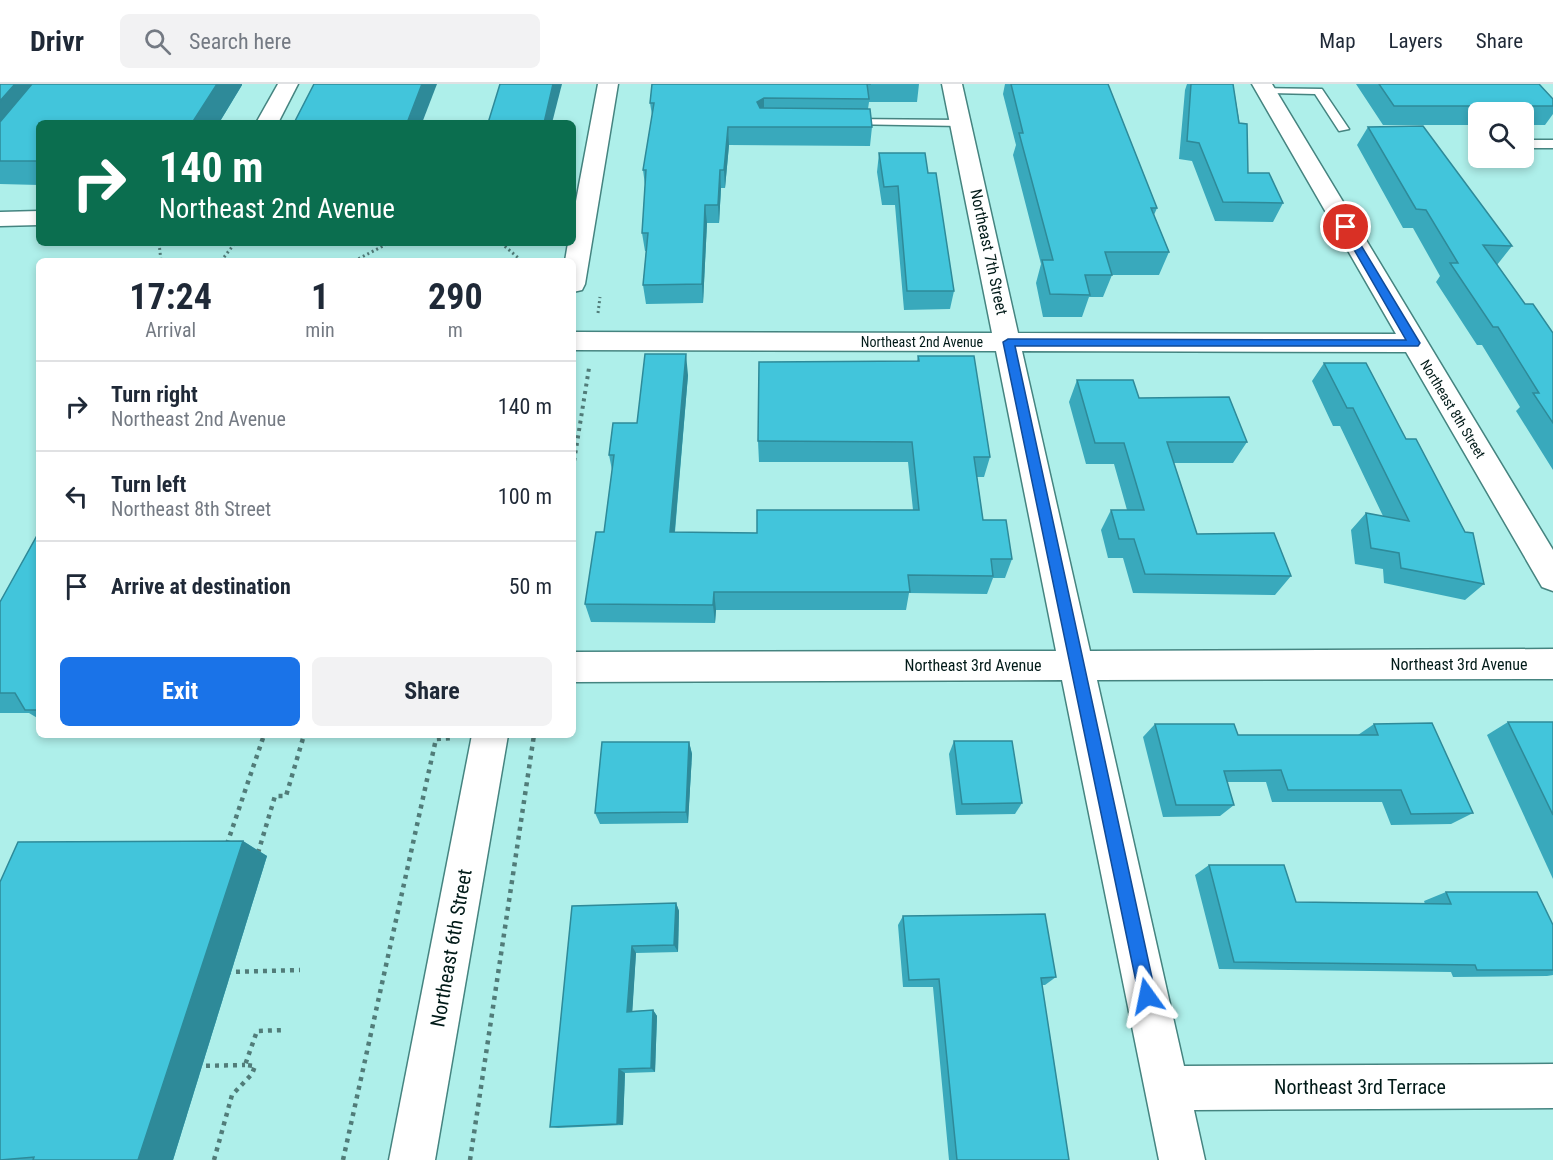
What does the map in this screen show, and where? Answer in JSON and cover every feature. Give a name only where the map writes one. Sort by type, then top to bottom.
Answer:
[{"type":"street","points":[[269,120],[288,84]]},
{"type":"street","points":[[575,258],[579,213],[608,84]]},
{"type":"street","name":"Northeast 7th Street","points":[[952,84],[1182,1160]]},
{"type":"street","name":"Northeast 8th Street","points":[[1264,87],[1553,578]]},
{"type":"street","points":[[0,219],[36,218]]},
{"type":"street","name":"Northeast 2nd Avenue","points":[[576,341],[1414,343]]},
{"type":"street","name":"Northeast 3rd Avenue","points":[[576,667],[1553,663]]},
{"type":"street","name":"Northeast 6th Street","points":[[412,1160],[489,738]]},
{"type":"street","name":"Northeast 3rd Terrace","points":[[1167,1088],[1553,1086]]},
{"type":"lane","points":[[1264,87],[1318,90],[1343,129]]},
{"type":"lane","points":[[834,122],[961,123]]},
{"type":"lane","points":[[1534,144],[1553,144]]},
{"type":"path","points":[[223,258],[233,246]]},
{"type":"path","points":[[360,258],[383,246]]},
{"type":"path","points":[[504,246],[518,258]]},
{"type":"path","points":[[223,856],[263,738]]},
{"type":"path","points":[[257,858],[275,796],[286,796],[303,738]]},
{"type":"path","points":[[343,1160],[436,739],[453,738]]},
{"type":"path","points":[[470,1160],[534,738]]},
{"type":"path","points":[[220,972],[300,970]]},
{"type":"path","points":[[245,1065],[257,1031],[285,1030]]},
{"type":"path","points":[[194,1055],[190,1066],[255,1066],[252,1074],[232,1095],[214,1160]]},
{"type":"building","points":[[0,84],[15,84],[0,101]]},
{"type":"building","points":[[32,84],[217,84],[194,120],[36,120],[36,161],[0,161],[0,122]]},
{"type":"building","points":[[314,84],[422,84],[408,120],[296,120]]},
{"type":"building","points":[[500,84],[553,84],[545,120],[489,120]]},
{"type":"building","points":[[652,84],[867,84],[869,99],[764,98],[757,102],[760,108],[870,109],[872,127],[728,127],[724,170],[720,170],[718,205],[705,205],[702,284],[643,285],[648,233],[642,233],[646,170],[643,170],[654,103],[650,103]]},
{"type":"building","points":[[1011,84],[1108,84],[1157,208],[1151,208],[1169,252],[1105,252],[1112,275],[1085,275],[1090,295],[1050,294],[1042,260],[1053,260],[1019,133],[1023,133]]},
{"type":"building","points":[[1191,84],[1233,84],[1239,123],[1247,124],[1248,173],[1269,173],[1283,203],[1223,202],[1199,143],[1187,141]]},
{"type":"building","points":[[1379,84],[1539,84],[1553,99],[1553,106],[1534,106],[1534,102],[1468,102],[1468,106],[1394,106]]},
{"type":"building","points":[[1423,126],[1512,246],[1483,245],[1525,304],[1533,304],[1553,333],[1553,423],[1533,393],[1539,393],[1498,327],[1493,327],[1450,263],[1458,263],[1426,210],[1416,209],[1368,127]]},
{"type":"building","points":[[879,153],[925,153],[928,173],[936,173],[954,291],[907,291],[898,186],[884,187]]},
{"type":"building","points":[[645,354],[686,354],[670,532],[757,533],[757,510],[919,510],[912,442],[758,441],[759,362],[919,361],[918,356],[974,356],[990,457],[974,457],[983,520],[1006,520],[1012,559],[991,559],[993,576],[908,575],[910,592],[714,592],[713,605],[585,604],[596,532],[604,532],[614,455],[609,455],[613,423],[637,423]]},
{"type":"building","points":[[1324,363],[1366,363],[1406,439],[1416,439],[1465,532],[1473,533],[1484,584],[1401,568],[1399,553],[1371,548],[1366,513],[1409,521],[1353,408],[1347,408]]},
{"type":"building","points":[[1077,380],[1133,380],[1139,398],[1229,397],[1247,442],[1167,442],[1197,534],[1274,533],[1291,576],[1145,574],[1134,539],[1119,539],[1111,510],[1144,510],[1124,443],[1095,443]]},
{"type":"building","points":[[36,537],[36,710],[25,710],[15,693],[0,693],[0,602]]},
{"type":"building","points":[[1508,722],[1553,722],[1553,815]]},
{"type":"building","points":[[1432,723],[1473,813],[1411,814],[1401,790],[1288,790],[1281,770],[1224,771],[1234,805],[1176,805],[1155,724],[1234,724],[1238,735],[1378,735],[1374,724]]},
{"type":"building","points":[[954,741],[1012,741],[1022,803],[962,804]]},
{"type":"building","points":[[602,742],[689,742],[686,812],[595,813]]},
{"type":"building","points":[[243,841],[138,1160],[33,1160],[34,1157],[0,1160],[0,882],[18,842]]},
{"type":"building","points":[[1209,865],[1284,865],[1296,902],[1451,904],[1446,892],[1537,892],[1553,925],[1553,970],[1477,970],[1475,965],[1234,962]]},
{"type":"building","points":[[676,903],[674,945],[632,946],[627,1012],[653,1010],[651,1068],[619,1069],[617,1124],[550,1127],[572,906]]},
{"type":"building","points":[[1045,914],[1056,977],[1041,978],[1069,1160],[957,1160],[939,979],[909,980],[903,916]]},
{"type":"route","points":[[1147,996],[1008,342],[1414,343],[1346,227]]}]
